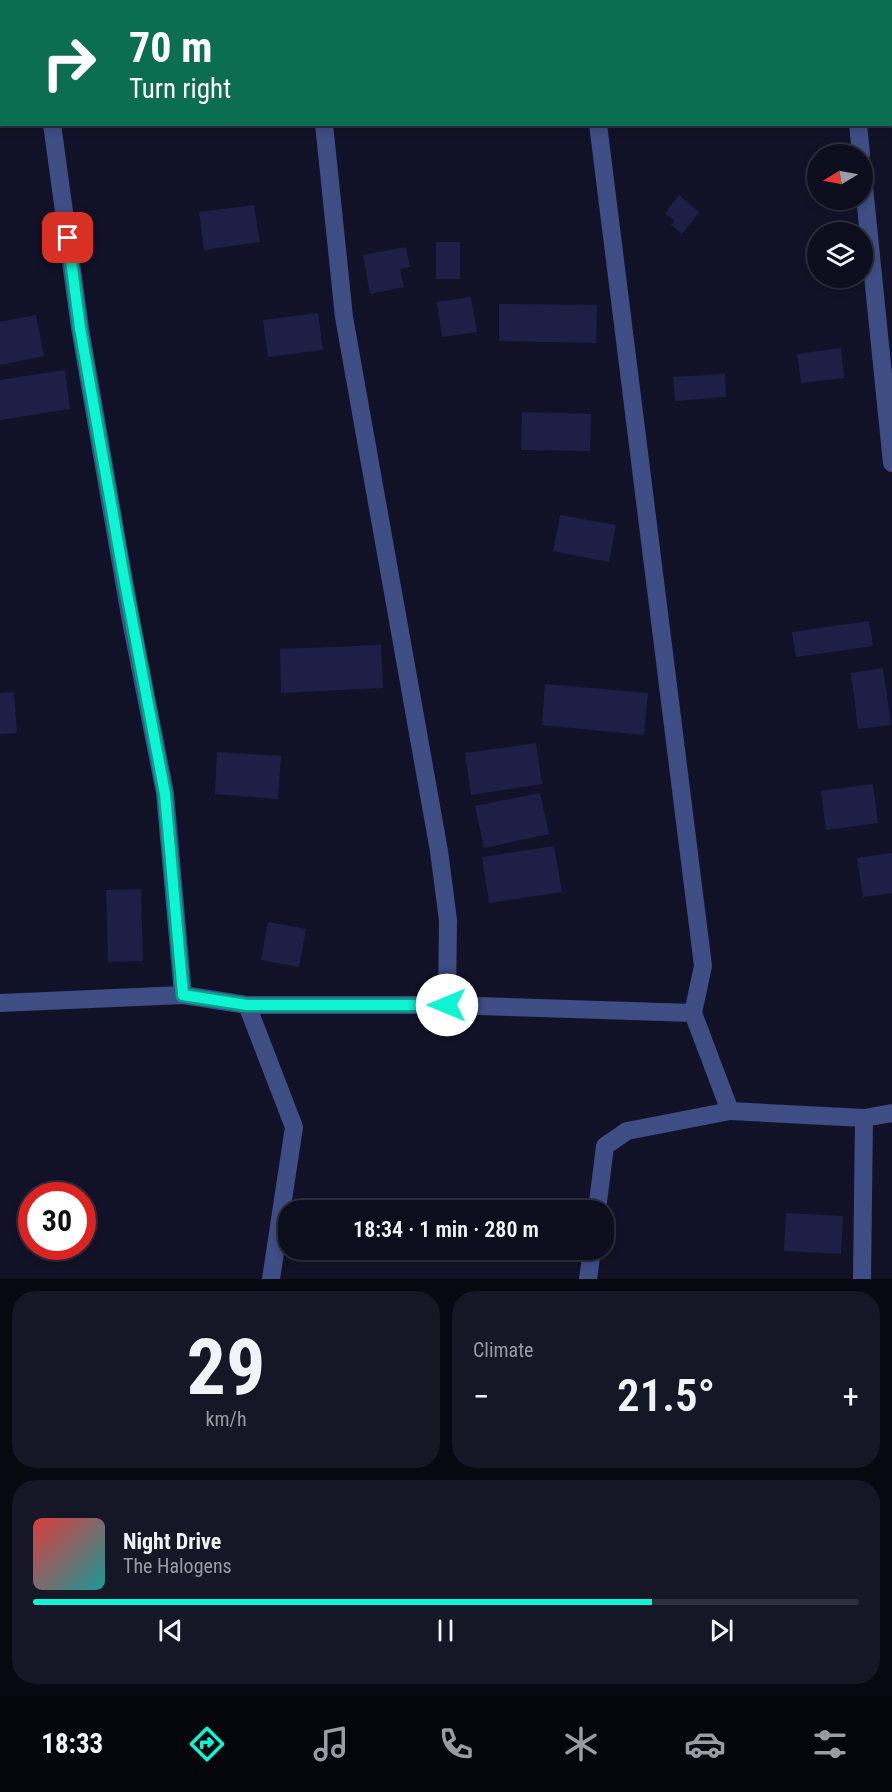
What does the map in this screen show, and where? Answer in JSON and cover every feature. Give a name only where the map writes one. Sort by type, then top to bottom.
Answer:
[{"type":"street","points":[[52,126],[82,340],[128,605],[165,794],[183,995]]},
{"type":"street","points":[[324,126],[344,317],[439,851],[448,920],[447,1005]]},
{"type":"street","points":[[598,126],[703,966],[693,1012],[730,1111]]},
{"type":"street","points":[[858,126],[860,144]]},
{"type":"street","points":[[866,210],[892,464]]},
{"type":"street","points":[[0,1003],[183,995],[247,1005],[447,1005],[693,1012]]},
{"type":"street","points":[[247,1005],[294,1127],[271,1279]]},
{"type":"street","points":[[598,1200],[605,1146],[627,1131],[730,1111],[864,1118],[892,1113]]},
{"type":"street","points":[[862,1279],[864,1118]]},
{"type":"street","points":[[588,1279],[591,1260]]},
{"type":"building","points":[[679,195],[699,212],[682,234],[671,225],[675,221],[665,213]]},
{"type":"building","points":[[254,205],[260,242],[204,250],[199,212]]},
{"type":"building","points":[[436,242],[460,242],[460,279],[436,279]]},
{"type":"building","points":[[406,247],[410,267],[400,269],[404,287],[370,294],[363,255]]},
{"type":"building","points":[[471,297],[477,332],[442,337],[437,302]]},
{"type":"building","points":[[499,304],[597,305],[596,343],[499,341]]},
{"type":"building","points":[[318,313],[323,350],[268,357],[263,320]]},
{"type":"building","points":[[36,315],[44,356],[0,365],[0,322]]},
{"type":"building","points":[[841,348],[844,378],[801,383],[797,354]]},
{"type":"building","points":[[65,370],[70,409],[0,420],[0,380]]},
{"type":"building","points":[[725,374],[726,397],[675,401],[673,377]]},
{"type":"building","points":[[522,412],[591,414],[590,451],[521,450]]},
{"type":"building","points":[[560,515],[616,525],[609,562],[553,551]]},
{"type":"building","points":[[869,621],[873,646],[796,657],[792,632]]},
{"type":"building","points":[[381,645],[383,688],[281,693],[280,649]]},
{"type":"building","points":[[883,668],[891,725],[858,729],[851,673]]},
{"type":"building","points":[[545,684],[648,693],[644,735],[542,725]]},
{"type":"building","points":[[14,692],[17,733],[0,734],[0,693]]},
{"type":"building","points":[[536,743],[542,784],[471,795],[465,753]]},
{"type":"building","points":[[217,752],[281,756],[278,799],[215,794]]},
{"type":"building","points":[[873,784],[878,823],[826,830],[821,791]]},
{"type":"building","points":[[540,793],[549,834],[484,848],[475,806]]},
{"type":"building","points":[[554,846],[562,892],[489,903],[482,857]]},
{"type":"building","points":[[892,853],[892,893],[863,897],[857,858]]},
{"type":"building","points":[[141,889],[143,961],[108,962],[106,890]]},
{"type":"building","points":[[268,922],[306,929],[299,967],[261,960]]},
{"type":"building","points":[[786,1213],[843,1216],[841,1254],[784,1251]]},
{"type":"route","points":[[68,238],[80,328],[165,794],[183,995],[247,1005],[447,1005]]}]
